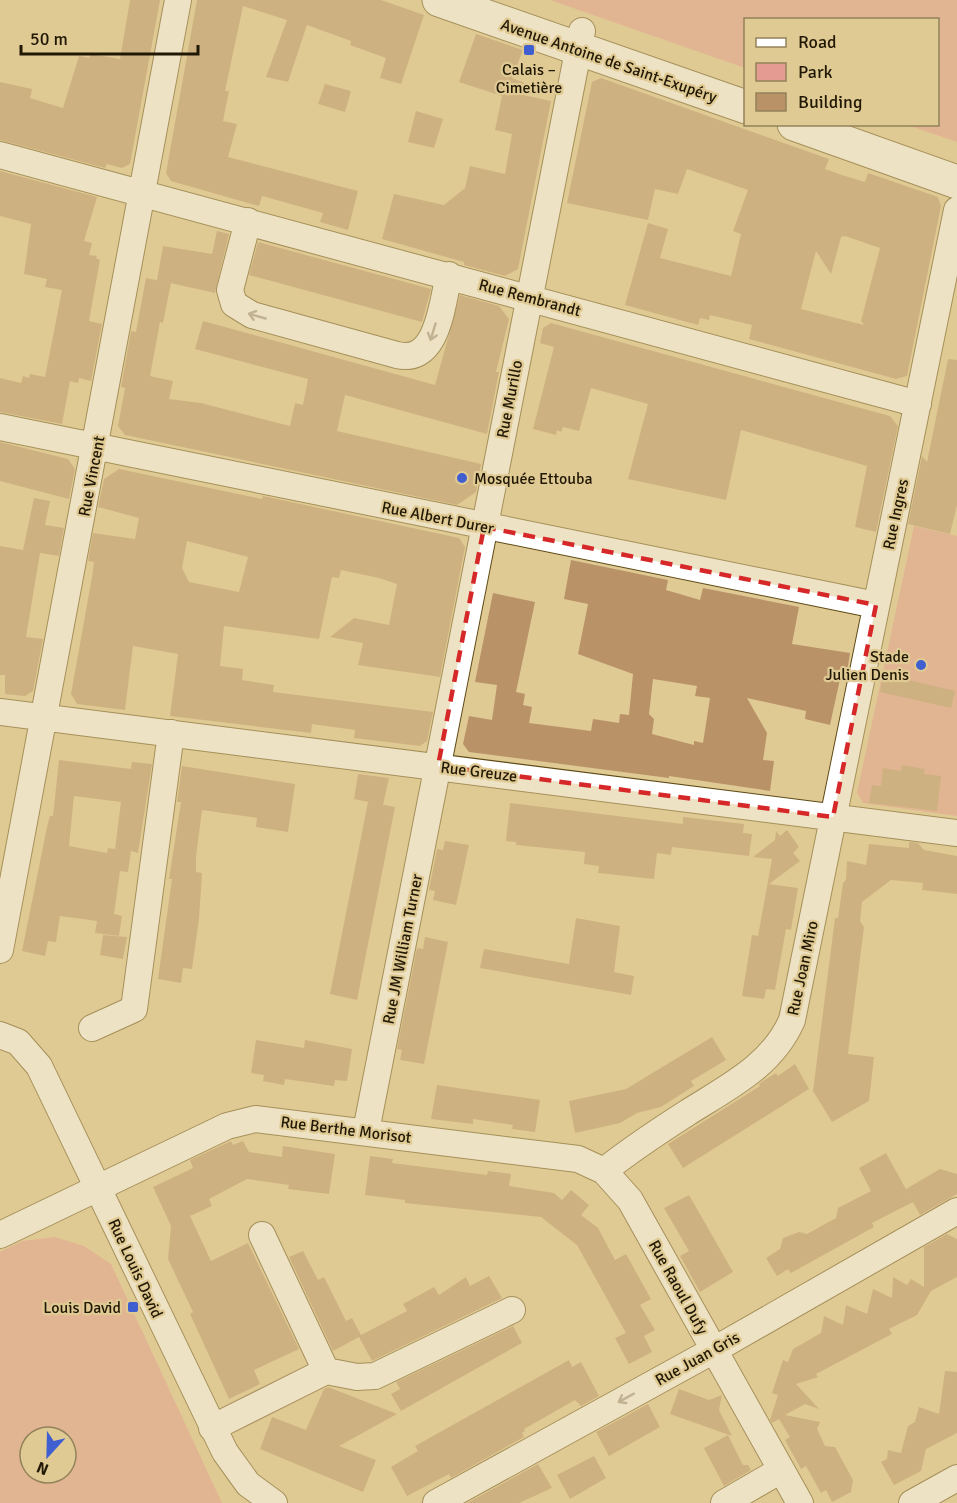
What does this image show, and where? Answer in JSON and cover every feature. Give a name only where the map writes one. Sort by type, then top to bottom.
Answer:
[{"type":"main road","name":"Avenue Antoine de Saint-Exupéry","points":[[439,0],[744,88]]},
{"type":"main road","name":"Avenue Antoine de Saint-Exupéry","points":[[496,0],[580,40],[744,107]]},
{"type":"main road","points":[[800,126],[957,182]]},
{"type":"main road","points":[[850,126],[957,165]]},
{"type":"street","name":"Rue Vincent","points":[[0,950],[96,448],[141,192],[178,0]]},
{"type":"street","name":"Rue Murillo","points":[[438,766],[580,40]]},
{"type":"street","name":"Rue Rembrandt","points":[[0,155],[918,404]]},
{"type":"street","name":"Rue Ingres","points":[[834,817],[957,210]]},
{"type":"street","points":[[249,221],[230,290],[234,304],[248,313],[386,352],[408,357],[419,354],[427,347],[449,275]]},
{"type":"street","name":"Rue Albert Durer","points":[[0,427],[876,605]]},
{"type":"street","name":"Rue Greuze","points":[[0,712],[957,833]]},
{"type":"street","points":[[92,1028],[134,1009],[171,733]]},
{"type":"street","name":"Rue JM William Turner","points":[[366,1131],[438,766]]},
{"type":"street","name":"Rue Joan Miro","points":[[604,1171],[657,1132],[748,1075],[764,1062],[785,1036],[795,1004],[834,817]]},
{"type":"street","name":"Rue Louis David","points":[[0,1035],[18,1042],[33,1056],[99,1188],[212,1428],[239,1473],[258,1493],[274,1503]]},
{"type":"street","name":"Rue Berthe Morisot","points":[[0,1235],[240,1122],[255,1119],[562,1156],[585,1162],[604,1171]]},
{"type":"street","name":"Rue Raoul Dufy","points":[[604,1171],[630,1200],[800,1503]]},
{"type":"street","name":"Rue Juan Gris","points":[[436,1503],[714,1350],[957,1210]]},
{"type":"street","points":[[262,1235],[326,1371]]},
{"type":"street","points":[[212,1428],[326,1371],[357,1377],[375,1376],[512,1310]]},
{"type":"street","points":[[724,1503],[781,1470]]},
{"type":"street","points":[[912,1503],[957,1478]]},
{"type":"highlighted area","points":[[484,527],[876,605],[833,817],[438,766]]},
{"type":"green space","points":[[550,0],[957,0],[957,142],[910,126],[939,126],[939,18],[744,18],[744,68]]},
{"type":"green space","name":"Stade Julien Denis","points":[[914,526],[957,536],[957,816],[863,803],[857,793]]},
{"type":"green space","points":[[55,1237],[84,1246],[111,1264],[222,1503],[0,1503],[0,1252],[22,1241]]},
{"type":"building","points":[[130,0],[160,0],[130,164],[122,168],[107,164],[105,168],[0,140],[0,82],[32,89],[30,98],[63,108],[79,56],[89,58],[91,54],[120,59]]},
{"type":"building","points":[[197,0],[381,0],[424,15],[401,84],[380,78],[386,58],[350,45],[351,41],[307,25],[288,82],[266,77],[287,20],[243,6],[225,91],[229,91],[223,121],[237,124],[228,157],[358,191],[348,230],[320,222],[323,213],[262,196],[259,206],[171,181],[166,173]]},
{"type":"building","points":[[476,34],[523,50],[512,78],[525,83],[519,94],[551,101],[518,269],[505,276],[382,239],[394,194],[444,205],[465,188],[470,166],[505,174],[512,134],[495,130],[502,96],[459,82]]},
{"type":"building","points":[[601,78],[829,159],[825,169],[845,176],[865,182],[868,173],[938,197],[941,206],[907,376],[896,379],[749,339],[752,325],[710,315],[709,320],[700,318],[698,325],[625,305],[648,223],[668,229],[660,258],[731,276],[741,234],[733,231],[748,190],[687,169],[678,194],[655,189],[648,220],[567,203],[592,82]],"holes":[[[845,236],[880,248],[861,321],[864,325],[801,309],[816,251],[831,274],[841,237]]]},
{"type":"building","points":[[325,84],[351,91],[345,112],[318,104]]},
{"type":"building","points":[[416,111],[443,119],[434,148],[408,142]]},
{"type":"building","points":[[0,171],[97,197],[84,241],[92,243],[89,255],[97,256],[96,258],[100,260],[89,321],[102,324],[91,381],[79,378],[78,383],[70,381],[62,424],[0,412],[0,378],[21,383],[23,376],[29,378],[30,374],[45,377],[62,290],[45,287],[47,279],[24,274],[31,224],[0,216]]},
{"type":"building","points":[[217,231],[229,234],[215,293],[157,280],[163,246],[212,254]]},
{"type":"building","points":[[258,242],[431,289],[422,322],[249,275]]},
{"type":"building","points":[[146,278],[171,283],[163,323],[160,322],[150,376],[173,381],[169,399],[201,403],[290,426],[295,403],[303,405],[308,379],[195,349],[203,321],[435,385],[460,295],[499,306],[509,319],[496,372],[499,372],[487,434],[345,395],[337,431],[481,464],[476,492],[457,505],[125,435],[118,426],[125,388],[121,387],[131,331],[136,332]]},
{"type":"building","points":[[551,323],[890,416],[898,426],[876,532],[855,527],[867,466],[741,430],[726,500],[628,479],[648,404],[591,388],[579,431],[563,427],[561,432],[557,430],[556,435],[533,429],[554,347],[540,343],[543,328]]},
{"type":"building","points":[[948,359],[957,360],[957,505],[950,534],[908,524],[922,456],[927,462]]},
{"type":"building","points":[[0,442],[68,459],[75,469],[69,499],[0,481]]},
{"type":"building","points":[[119,469],[262,499],[263,496],[459,538],[465,547],[440,677],[358,665],[363,643],[330,637],[354,618],[389,625],[397,584],[379,578],[341,570],[339,578],[332,577],[319,639],[224,626],[220,666],[243,669],[242,680],[274,685],[273,692],[433,712],[427,741],[420,746],[354,738],[355,730],[312,724],[311,733],[170,716],[178,654],[133,646],[125,710],[77,704],[71,694],[92,577],[94,562],[88,561],[93,533],[135,539],[139,518],[98,507],[104,479]],"holes":[[[187,541],[248,557],[239,592],[189,582],[182,568]]]},
{"type":"building","points":[[34,498],[50,501],[45,525],[64,528],[59,556],[40,553],[26,637],[43,639],[33,691],[25,696],[5,694],[5,675],[0,675],[0,546],[23,550]]},
{"type":"building","points":[[571,560],[668,580],[666,590],[700,600],[703,588],[799,607],[792,644],[850,653],[847,672],[842,670],[830,725],[805,719],[806,711],[747,698],[767,733],[763,760],[774,761],[770,791],[669,776],[669,778],[469,752],[463,744],[469,716],[492,720],[497,685],[475,682],[493,593],[535,602],[516,692],[525,694],[523,705],[532,707],[529,723],[591,731],[593,719],[619,723],[620,714],[629,715],[633,674],[578,654],[588,604],[564,599]],"holes":[[[653,679],[697,686],[695,696],[710,698],[703,743],[694,741],[694,745],[652,734],[654,719],[649,714]]]},
{"type":"building","points":[[883,674],[955,691],[951,708],[880,692]]},
{"type":"building","points":[[59,760],[131,769],[132,762],[152,764],[138,853],[131,851],[128,872],[120,871],[114,914],[122,916],[119,936],[95,933],[97,921],[60,916],[56,942],[48,941],[45,956],[22,951],[47,827],[50,816],[53,816]],"holes":[[[74,796],[121,802],[115,849],[121,850],[108,848],[107,853],[69,846]]]},
{"type":"building","points":[[902,765],[925,769],[924,774],[941,776],[937,811],[869,803],[872,785],[881,786],[883,768],[901,771]]},
{"type":"building","points":[[182,766],[295,784],[288,832],[256,827],[257,818],[202,810],[196,857],[196,872],[202,873],[199,919],[192,969],[183,968],[181,983],[158,979],[172,879],[169,879],[181,802],[177,802]]},
{"type":"building","points":[[358,774],[389,778],[383,805],[354,799]]},
{"type":"building","points":[[368,802],[395,807],[357,1000],[330,994]]},
{"type":"building","points":[[510,803],[683,824],[683,817],[744,824],[743,833],[752,834],[749,856],[672,847],[671,855],[657,853],[654,879],[598,873],[599,866],[584,864],[585,852],[516,845],[516,842],[506,841]]},
{"type":"building","points":[[787,830],[799,847],[793,853],[800,861],[769,884],[798,888],[791,930],[786,929],[775,990],[766,989],[764,999],[742,996],[752,935],[758,936],[772,859],[753,857],[775,840],[776,831],[780,836]]},
{"type":"building","points":[[445,841],[469,845],[456,905],[433,900],[435,891],[429,890],[437,849],[443,850]]},
{"type":"building","points":[[909,842],[918,843],[924,850],[957,856],[957,894],[922,890],[923,883],[891,880],[862,902],[860,921],[864,927],[848,1054],[874,1057],[869,1101],[832,1122],[813,1091],[835,918],[838,918],[843,883],[846,880],[847,861],[866,865],[869,844],[909,848]]},
{"type":"building","points":[[576,918],[620,926],[614,972],[634,976],[631,995],[480,968],[484,949],[569,964]]},
{"type":"building","points":[[103,935],[127,937],[123,959],[100,955]]},
{"type":"building","points":[[425,937],[448,942],[424,1064],[400,1060],[402,1050],[397,1049],[417,948],[423,949]]},
{"type":"building","points":[[712,1037],[726,1060],[691,1081],[694,1086],[661,1107],[637,1113],[620,1123],[575,1133],[569,1101],[626,1089]]},
{"type":"building","points":[[256,1040],[304,1048],[305,1040],[352,1049],[347,1081],[335,1080],[334,1086],[285,1079],[284,1085],[263,1081],[264,1075],[251,1073]]},
{"type":"building","points":[[795,1064],[809,1089],[683,1168],[668,1144],[760,1086],[759,1084],[763,1081],[776,1073],[778,1076]]},
{"type":"building","points":[[437,1085],[540,1100],[535,1132],[512,1129],[513,1125],[473,1119],[473,1124],[431,1119]]},
{"type":"building","points":[[231,1141],[233,1145],[243,1141],[249,1152],[282,1157],[283,1146],[335,1154],[329,1194],[288,1189],[289,1185],[247,1179],[209,1199],[212,1206],[190,1216],[211,1261],[248,1243],[299,1349],[254,1370],[260,1384],[229,1399],[190,1314],[193,1312],[168,1259],[171,1226],[153,1187],[193,1168],[190,1160]]},
{"type":"building","points":[[886,1153],[913,1202],[872,1223],[874,1227],[791,1273],[788,1269],[777,1276],[766,1258],[780,1249],[783,1238],[799,1232],[807,1234],[836,1218],[838,1208],[871,1191],[859,1168]]},
{"type":"building","points":[[370,1156],[393,1159],[392,1163],[487,1175],[488,1171],[511,1174],[509,1186],[554,1193],[562,1200],[571,1190],[589,1205],[581,1215],[598,1228],[615,1260],[626,1254],[651,1299],[640,1305],[655,1330],[644,1336],[652,1352],[629,1364],[615,1338],[626,1333],[577,1245],[541,1217],[405,1203],[405,1200],[365,1195]]},
{"type":"building","points":[[940,1169],[957,1174],[957,1194],[920,1215],[906,1189]]},
{"type":"building","points":[[689,1195],[733,1272],[700,1292],[680,1256],[689,1251],[664,1208]]},
{"type":"building","points":[[947,1234],[957,1239],[957,1277],[931,1291],[917,1315],[889,1329],[892,1334],[816,1374],[818,1377],[796,1384],[819,1409],[805,1404],[785,1415],[820,1422],[817,1429],[825,1446],[835,1447],[853,1480],[851,1492],[832,1502],[826,1490],[821,1493],[806,1466],[801,1469],[785,1440],[790,1437],[779,1419],[772,1423],[770,1420],[778,1395],[772,1393],[783,1360],[788,1362],[793,1349],[821,1333],[824,1316],[843,1325],[846,1305],[867,1314],[873,1289],[892,1298],[893,1277],[907,1285],[911,1279],[924,1287],[924,1247]]},
{"type":"building","points":[[303,1251],[318,1280],[324,1277],[346,1321],[352,1318],[361,1335],[407,1311],[403,1304],[434,1287],[439,1295],[466,1277],[470,1286],[489,1276],[502,1298],[372,1361],[359,1337],[333,1351],[289,1257]]},
{"type":"building","points":[[513,1326],[522,1343],[401,1411],[391,1394],[400,1389],[396,1382]]},
{"type":"building","points":[[569,1360],[572,1367],[581,1362],[599,1396],[581,1406],[575,1400],[524,1429],[522,1433],[524,1437],[451,1478],[449,1474],[407,1496],[391,1467],[418,1451],[415,1446]]},
{"type":"building","points":[[945,1371],[957,1372],[957,1433],[926,1449],[921,1471],[894,1485],[881,1462],[887,1459],[888,1450],[901,1453],[908,1426],[915,1422],[919,1407],[939,1414]]},
{"type":"building","points":[[328,1387],[397,1414],[339,1446],[376,1460],[363,1492],[260,1449],[272,1417],[306,1430],[324,1389]]},
{"type":"building","points":[[679,1389],[709,1400],[722,1395],[719,1410],[732,1436],[670,1414]]},
{"type":"building","points":[[648,1404],[660,1427],[609,1456],[596,1432]]},
{"type":"building","points":[[728,1435],[743,1465],[748,1465],[751,1470],[724,1486],[704,1448]]},
{"type":"building","points":[[594,1456],[606,1478],[570,1499],[557,1475]]},
{"type":"building","points":[[538,1464],[552,1488],[519,1503],[467,1503]]},
{"type":"place","name":"Calais – Cimetière","points":[[529,50]]},
{"type":"place","name":"Mosquée Ettouba","points":[[462,478]]},
{"type":"place","name":"Stade Julien Denis","points":[[921,665]]},
{"type":"place","name":"Louis David","points":[[133,1307]]}]
